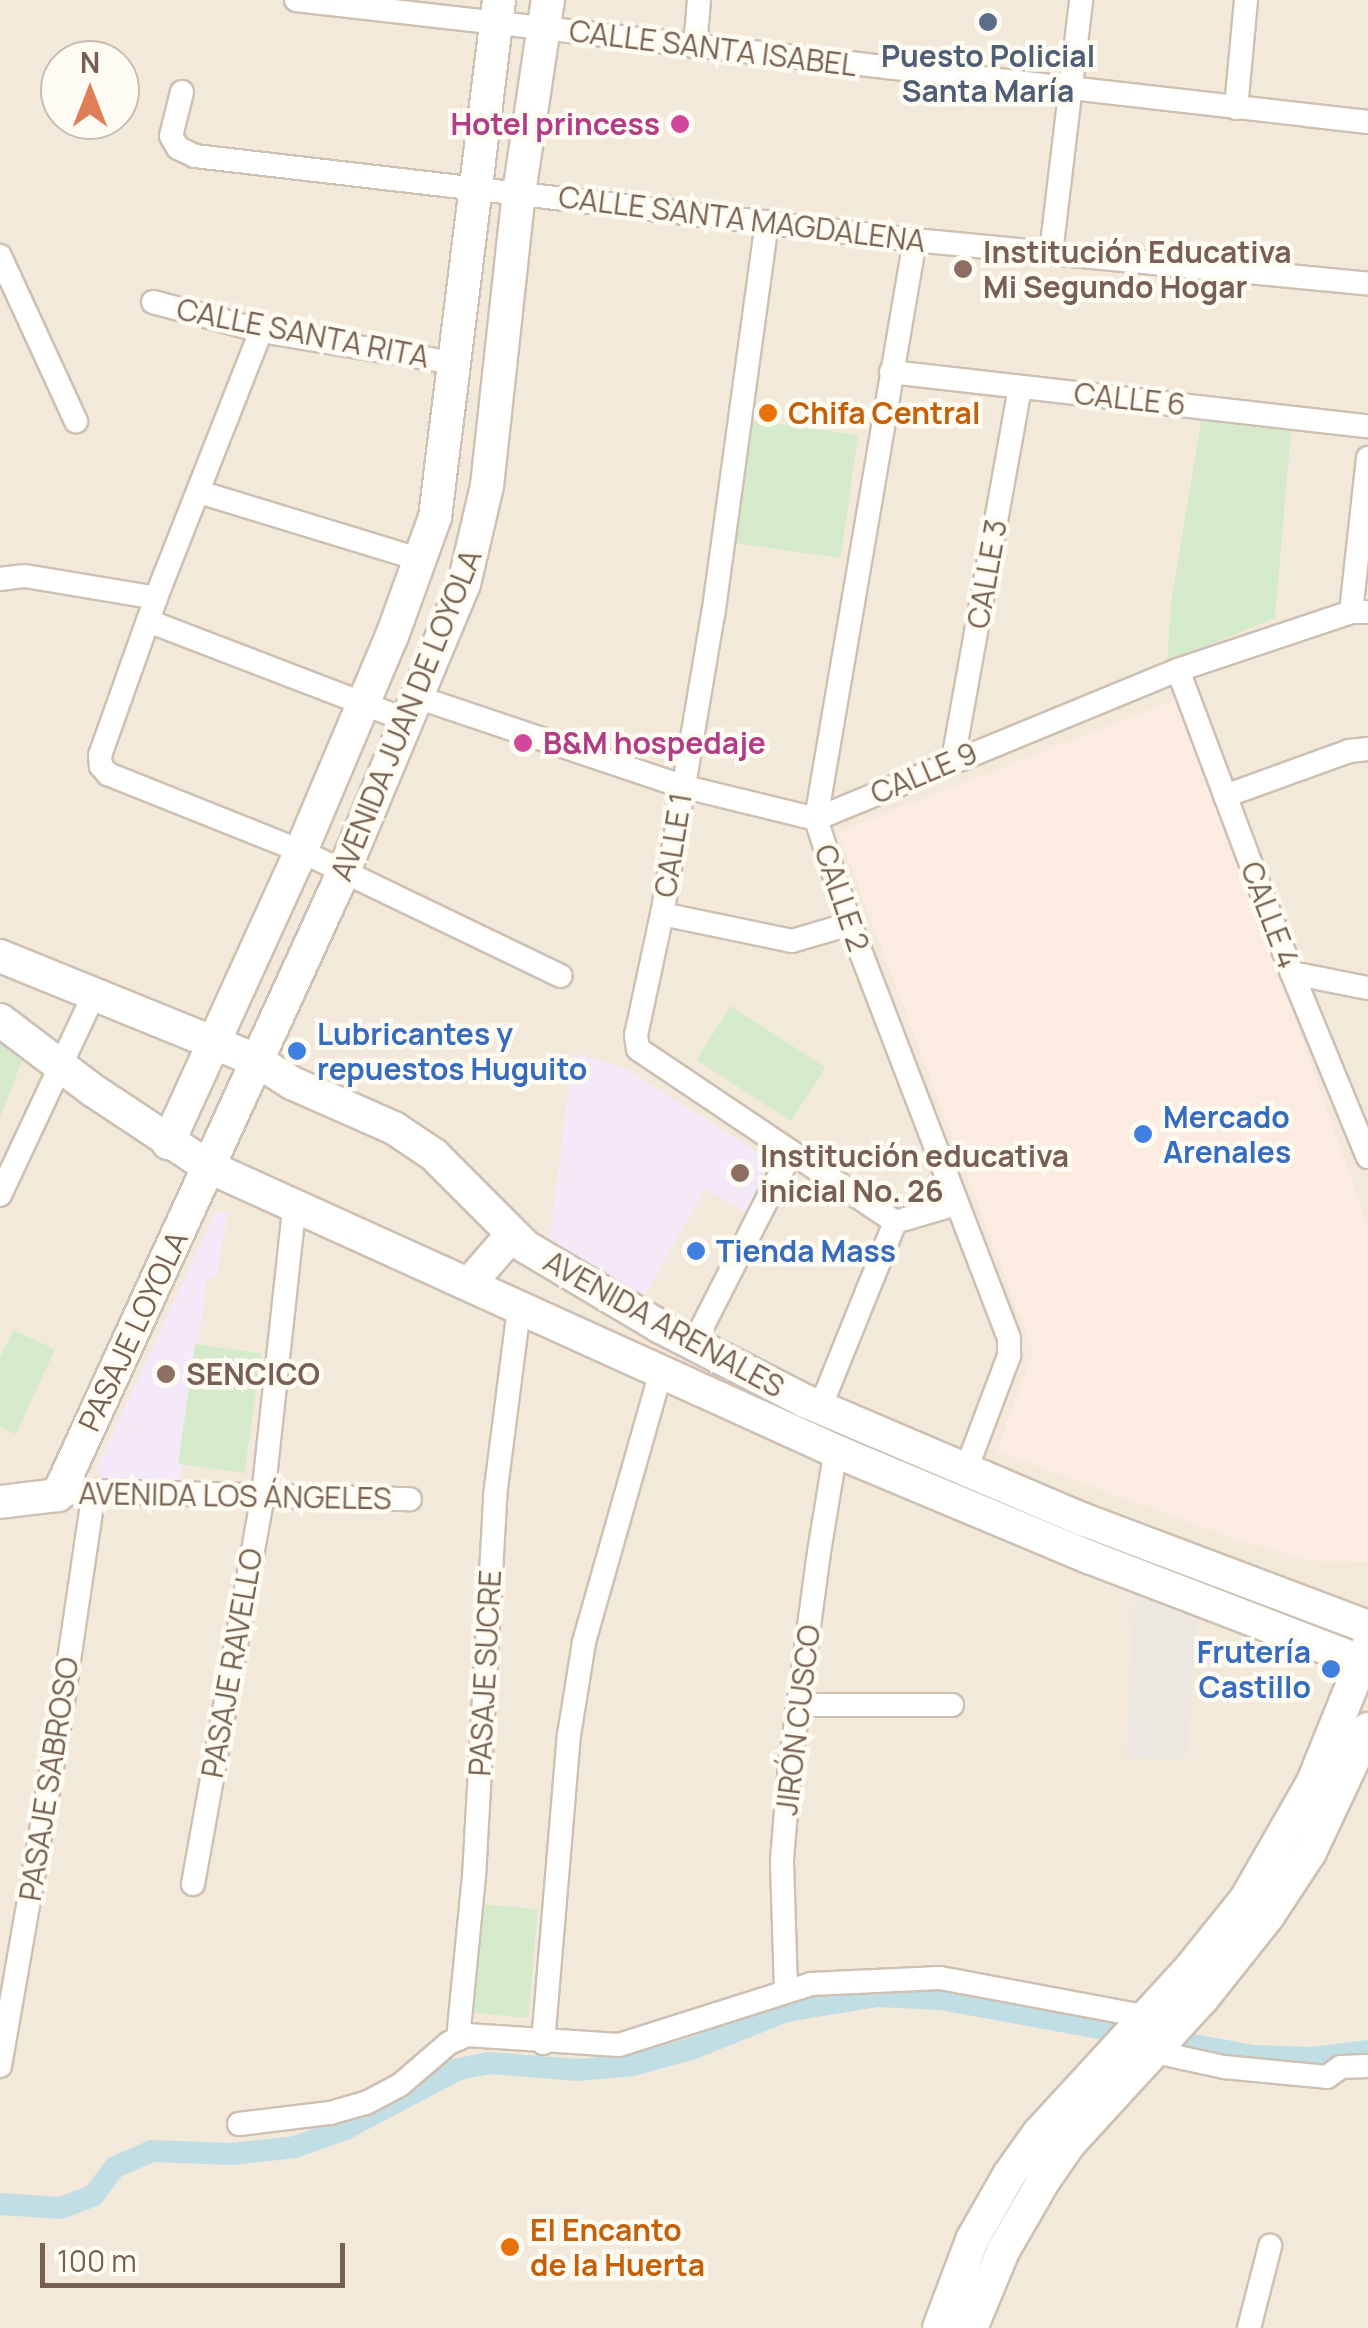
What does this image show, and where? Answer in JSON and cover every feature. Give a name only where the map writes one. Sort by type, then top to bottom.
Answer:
[{"type":"street","points":[[694,47],[699,0]]},
{"type":"street","points":[[1051,253],[1080,0]]},
{"type":"street","points":[[1236,108],[1246,0]]},
{"type":"street","name":"CALLE SANTA ISABEL","points":[[311,1],[546,14],[694,47],[1368,122]]},
{"type":"street","name":"AVENIDA JUAN DE LOYOLA","points":[[168,1143],[301,850],[422,560],[435,517],[473,188],[498,12]]},
{"type":"street","name":"AVENIDA JUAN DE LOYOLA","points":[[209,1167],[343,874],[464,584],[482,520],[519,194],[546,14]]},
{"type":"street","name":"CALLE SANTA MAGDALENA","points":[[182,92],[171,136],[178,148],[194,156],[915,240],[1368,284]]},
{"type":"street","name":"CALLE 1","points":[[768,222],[713,614],[662,914],[636,1035],[638,1049],[790,1155],[895,1222]]},
{"type":"street","name":"CALLE 2","points":[[915,240],[816,819],[950,1205],[1010,1347],[966,1470]]},
{"type":"street","points":[[0,256],[76,421]]},
{"type":"street","name":"CALLE SANTA RITA","points":[[153,302],[261,331],[454,363]]},
{"type":"street","points":[[261,331],[156,598],[100,755],[102,766],[108,774],[301,850],[343,874],[561,976]]},
{"type":"street","name":"CALLE 6","points":[[891,372],[1368,426]]},
{"type":"street","name":"CALLE 3","points":[[953,760],[1020,387]]},
{"type":"street","points":[[1360,612],[1368,458]]},
{"type":"street","points":[[198,492],[422,560]]},
{"type":"street","points":[[0,578],[25,576],[156,598]]},
{"type":"street","name":"CALLE 9","points":[[816,819],[1178,670],[1360,612]]},
{"type":"street","points":[[148,621],[362,703],[412,708],[681,786],[816,819]]},
{"type":"street","name":"CALLE 4","points":[[1178,670],[1292,973],[1368,1157]]},
{"type":"street","points":[[1226,796],[1349,751],[1368,749]]},
{"type":"street","points":[[662,914],[786,941],[850,924]]},
{"type":"street","name":"AVENIDA ARENALES","points":[[0,956],[256,1060],[292,1083],[394,1128],[434,1154],[510,1237],[693,1344],[820,1408],[966,1470],[1368,1627]]},
{"type":"street","points":[[1292,973],[1368,988]]},
{"type":"street","points":[[0,1195],[95,992]]},
{"type":"street","name":"AVENIDA ARENALES","points":[[0,1020],[168,1143],[209,1167],[470,1283],[660,1375],[840,1453],[1089,1558],[1366,1657]]},
{"type":"street","points":[[693,1344],[790,1155]]},
{"type":"street","name":"PASAJE LOYOLA","points":[[58,1495],[209,1167]]},
{"type":"street","name":"PASAJE RAVELLO","points":[[193,1884],[263,1496],[295,1203]]},
{"type":"street","points":[[820,1408],[895,1222],[950,1205]]},
{"type":"street","points":[[470,1283],[510,1237]]},
{"type":"street","name":"PASAJE SUCRE","points":[[458,2039],[474,1876],[495,1496],[518,1308]]},
{"type":"street","points":[[542,2043],[569,1735],[584,1642],[660,1375]]},
{"type":"street","name":"JIRÓN CUSCO","points":[[786,1990],[782,1860],[797,1705],[831,1478],[840,1453]]},
{"type":"street","name":"AVENIDA LOS ÁNGELES","points":[[0,1502],[94,1490],[410,1498]]},
{"type":"street","name":"PASAJE SABROSO","points":[[0,2066],[59,1728],[94,1490]]},
{"type":"street","points":[[939,2328],[972,2240],[1009,2175],[1039,2133],[1222,1931],[1274,1856],[1314,1782],[1366,1657]]},
{"type":"street","points":[[797,1705],[952,1706]]},
{"type":"street","points":[[971,2328],[1002,2250],[1070,2144],[1156,2052],[1292,1884],[1368,1729]]},
{"type":"street","points":[[239,2124],[315,2116],[366,2103],[400,2085],[458,2039],[495,2035],[542,2043],[636,2042],[811,1984],[894,1977],[940,1978],[1144,2016]]},
{"type":"street","points":[[1156,2052],[1224,2067],[1327,2077],[1341,2066],[1368,2066]]},
{"type":"street","points":[[1249,2328],[1270,2246]]},
{"type":"shaded area","points":[[0,0],[1368,0],[1368,2328],[0,2328]]},
{"type":"shaded area","name":"Mercado Arenales","points":[[1183,697],[1368,1228],[1368,1562],[1315,1561],[1243,1542],[997,1451],[1033,1352],[838,832]]},
{"type":"shaded area","points":[[573,1053],[624,1068],[776,1164],[746,1212],[705,1189],[643,1298],[549,1244]]},
{"type":"shaded area","name":"SENCICO","points":[[216,1211],[228,1214],[216,1278],[207,1278],[180,1486],[104,1482],[96,1469]]},
{"type":"shaded area","points":[[1135,1592],[1198,1616],[1186,1759],[1125,1758]]},
{"type":"green space","points":[[750,420],[858,435],[841,558],[733,543]]},
{"type":"green space","points":[[1201,421],[1291,431],[1275,618],[1167,662],[1171,604]]},
{"type":"green space","points":[[731,1006],[826,1068],[791,1121],[696,1060]]},
{"type":"green space","points":[[0,1042],[22,1061],[0,1117]]},
{"type":"green space","points":[[13,1330],[55,1349],[16,1434],[0,1427],[0,1358]]},
{"type":"green space","points":[[195,1344],[261,1353],[245,1473],[178,1464]]},
{"type":"green space","points":[[479,1904],[538,1909],[528,2018],[470,2013]]},
{"type":"waterway","points":[[0,2204],[61,2208],[93,2196],[115,2167],[152,2151],[232,2154],[295,2147],[345,2129],[459,2069],[489,2063],[578,2070],[633,2065],[694,2048],[786,2011],[878,1996],[940,1999],[1255,2056],[1311,2058],[1368,2051]]},
{"type":"place","name":"Puesto Policial Santa María","points":[[988,22]]},
{"type":"place","name":"Hotel princess","points":[[680,124]]},
{"type":"place","name":"Institución Educativa Mi Segundo Hogar","points":[[963,269]]},
{"type":"place","name":"Chifa Central","points":[[768,413]]},
{"type":"place","name":"B&M hospedaje","points":[[523,743]]},
{"type":"place","name":"Lubricantes y repuestos Huguito","points":[[297,1051]]},
{"type":"place","name":"Mercado Arenales","points":[[1143,1134]]},
{"type":"place","name":"Institución educativa inicial No. 26","points":[[740,1173]]},
{"type":"place","name":"Tienda Mass","points":[[696,1251]]},
{"type":"place","name":"SENCICO","points":[[166,1374]]},
{"type":"place","name":"Frutería Castillo","points":[[1331,1669]]},
{"type":"place","name":"El Encanto de la Huerta","points":[[510,2247]]}]
